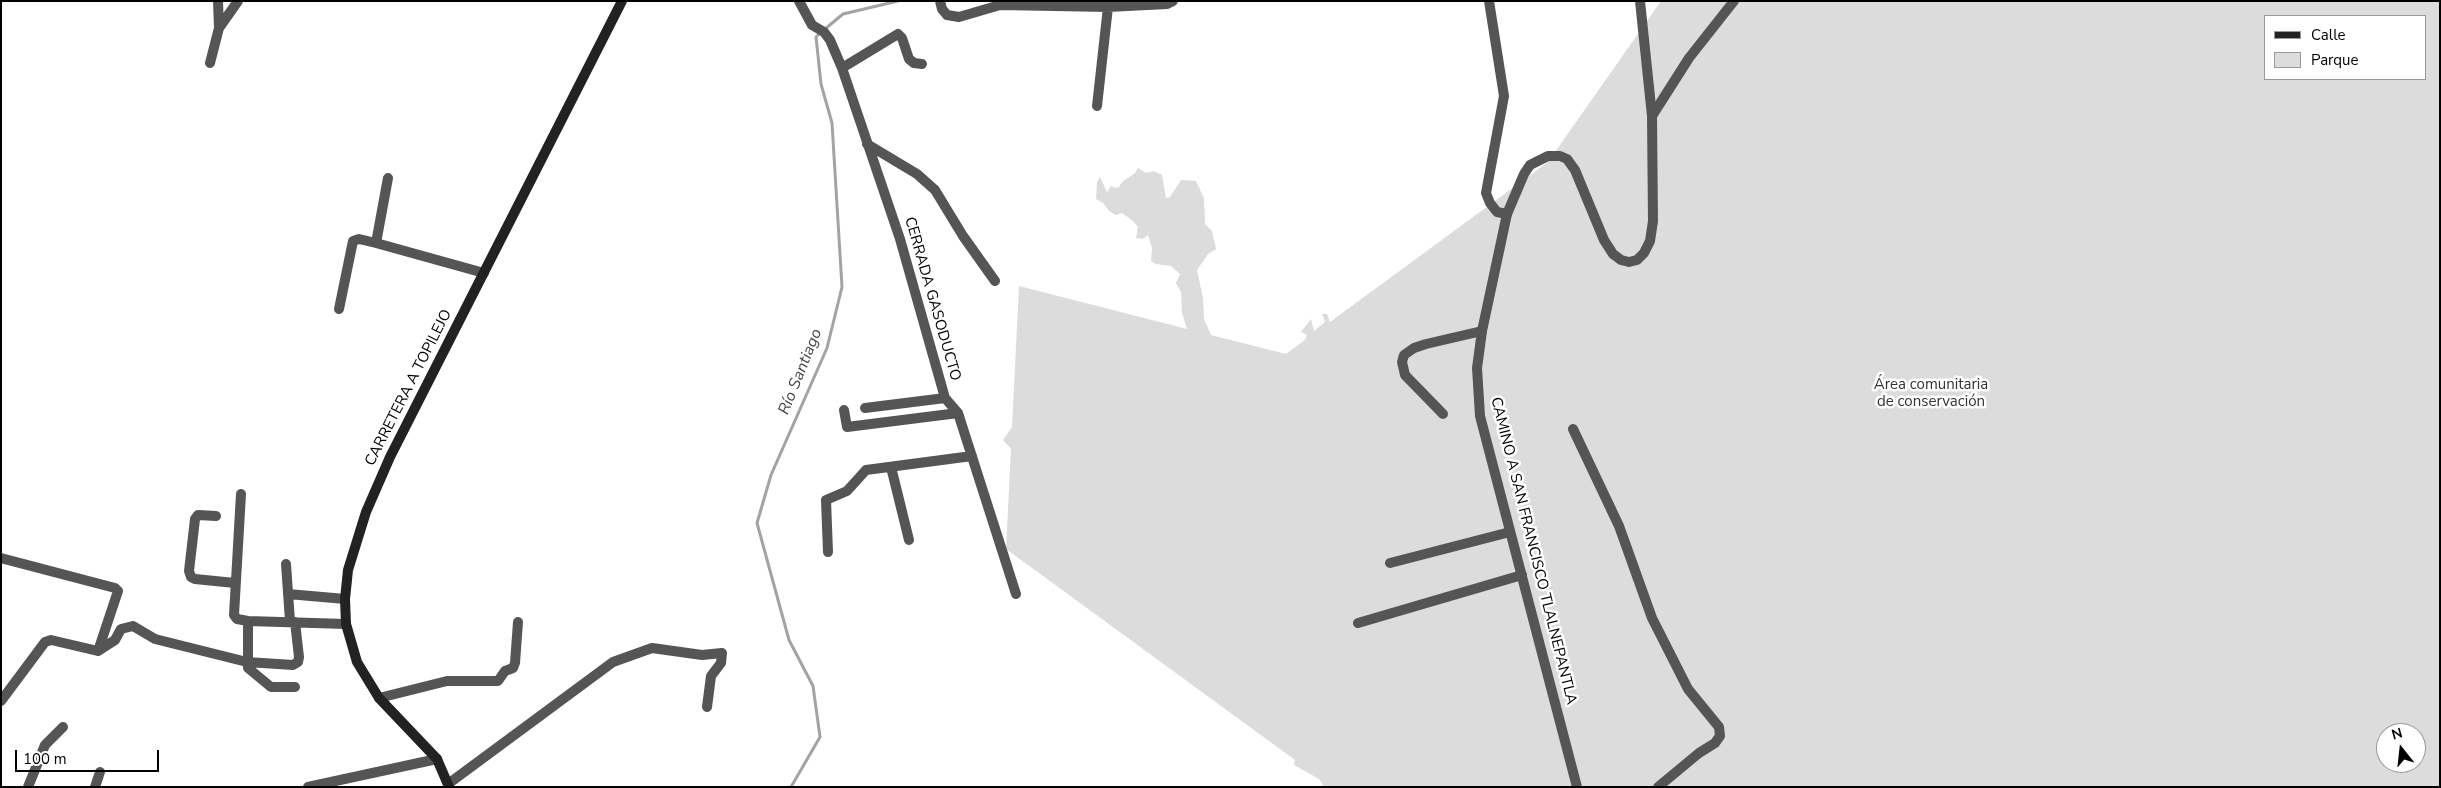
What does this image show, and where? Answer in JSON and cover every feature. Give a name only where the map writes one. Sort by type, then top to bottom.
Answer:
[{"type":"main road","name":"CARRETERA A TOPILEJO","points":[[449,786],[437,759],[379,698],[358,662],[346,624],[345,599],[352,553],[366,512],[390,457],[622,1]]},
{"type":"street","points":[[210,63],[219,28],[218,1]]},
{"type":"street","points":[[219,28],[238,1]]},
{"type":"street","name":"CERRADA GASODUCTO","points":[[799,1],[812,25],[824,32],[830,40],[842,68],[900,238],[945,398],[958,413],[1016,594]]},
{"type":"street","points":[[940,1],[942,9],[947,15],[958,17],[1000,5],[1108,7],[1167,4],[1173,1]]},
{"type":"street","points":[[1489,1],[1504,96],[1486,193],[1490,203],[1497,212],[1507,214]]},
{"type":"street","name":"CAMINO A SAN FRANCISCO TLALNEPANTLA","points":[[1577,787],[1480,416],[1477,378],[1482,331],[1507,214],[1524,174],[1530,165],[1548,156],[1560,156],[1567,159],[1575,170],[1604,240],[1613,254],[1621,260],[1636,260],[1644,253],[1650,241],[1653,221],[1652,116],[1640,1]]},
{"type":"street","points":[[1652,116],[1689,58],[1734,1]]},
{"type":"street","points":[[1097,106],[1108,7]]},
{"type":"street","points":[[842,68],[898,34],[902,38],[909,59],[914,63],[922,64]]},
{"type":"street","points":[[867,144],[917,174],[935,190],[995,281]]},
{"type":"street","points":[[376,243],[388,178]]},
{"type":"street","points":[[339,310],[350,245],[353,241],[359,239],[484,273]]},
{"type":"street","points":[[1443,414],[1405,375],[1402,362],[1404,356],[1414,348],[1426,344],[1482,331]]},
{"type":"street","points":[[865,408],[945,398]]},
{"type":"street","points":[[844,410],[847,427],[958,413]]},
{"type":"street","points":[[1573,429],[1619,526],[1652,618],[1688,689],[1719,727],[1720,736],[1715,743],[1699,753],[1658,787]]},
{"type":"street","points":[[828,552],[826,500],[847,490],[866,470],[972,456]]},
{"type":"street","points":[[891,467],[909,540]]},
{"type":"street","points":[[241,494],[235,582],[234,614],[237,618],[248,621],[346,624]]},
{"type":"street","points":[[216,516],[198,515],[195,519],[189,571],[191,577],[195,579],[235,582]]},
{"type":"street","points":[[1390,564],[1510,532]]},
{"type":"street","points":[[1,558],[115,588],[118,591],[98,651]]},
{"type":"street","points":[[1,701],[45,642],[52,640],[98,651],[114,640],[121,629],[133,626],[155,639],[247,662],[293,665],[298,662],[288,594],[286,564]]},
{"type":"street","points":[[1358,623],[1522,575]]},
{"type":"street","points":[[288,594],[345,599]]},
{"type":"street","points":[[248,621],[247,662],[251,672],[271,687],[295,687]]},
{"type":"street","points":[[379,698],[447,681],[498,681],[504,671],[513,668],[515,663],[518,622]]},
{"type":"street","points":[[449,786],[613,662],[643,650],[652,648],[702,655],[722,653],[721,663],[711,676],[707,707]]},
{"type":"street","points":[[28,787],[46,745],[63,727]]},
{"type":"street","points":[[308,787],[437,759]]},
{"type":"street","points":[[95,787],[100,772]]},
{"type":"green space","name":"Área comunitaria de conservación","points":[[1661,1],[2440,1],[2440,787],[1324,787],[1319,779],[1294,765],[1295,760],[1006,549],[1011,449],[1003,440],[1012,427],[1019,286],[1187,329],[1182,313],[1181,292],[1176,283],[1180,274],[1171,266],[1156,264],[1151,261],[1152,248],[1148,235],[1143,239],[1136,238],[1138,227],[1133,221],[1122,213],[1116,215],[1109,211],[1103,203],[1096,199],[1097,182],[1100,177],[1107,192],[1111,186],[1119,187],[1138,168],[1146,173],[1154,171],[1162,175],[1166,198],[1170,197],[1181,180],[1196,181],[1204,198],[1205,224],[1212,231],[1216,249],[1208,254],[1197,270],[1203,298],[1204,319],[1211,335],[1286,354],[1305,340],[1307,335],[1301,332],[1311,319],[1314,331],[1325,322],[1322,314],[1327,314],[1330,322],[1548,162]]},
{"type":"waterway","name":"Río Santiago","points":[[825,29],[843,14],[898,1]]},
{"type":"waterway","name":"Río Santiago","points":[[791,787],[820,737],[813,686],[789,640],[757,523],[771,475],[827,348],[842,287],[832,123],[821,84],[816,37],[820,33]]}]
